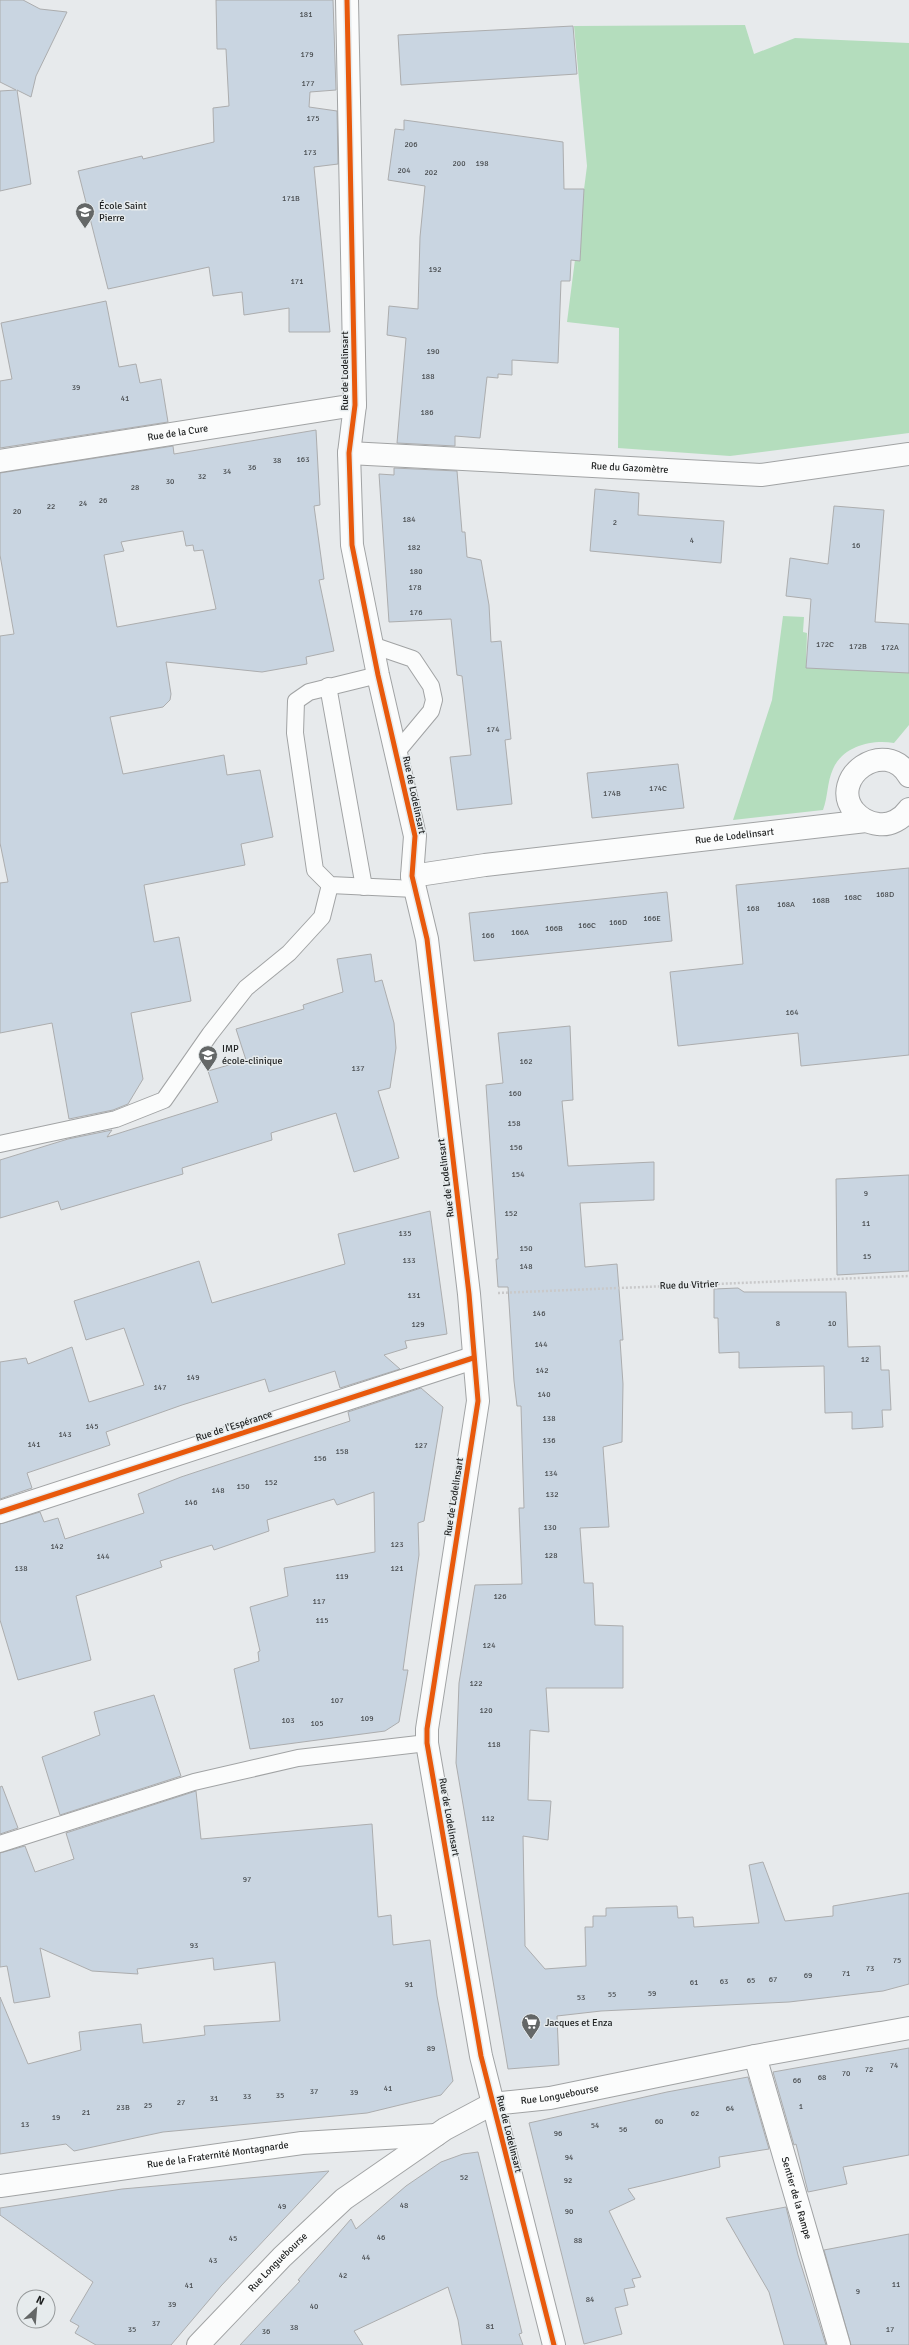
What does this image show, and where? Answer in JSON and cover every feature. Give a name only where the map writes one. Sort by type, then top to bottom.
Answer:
[{"type":"street","name":"Rue de Lodelinsart","points":[[347,0],[355,405],[349,453],[352,545],[378,675],[415,836],[413,883],[427,939],[469,1294],[473,1358],[478,1401],[427,1729],[428,1743],[481,2056],[554,2345]]},
{"type":"street","name":"Rue de la Cure","points":[[0,461],[355,405]]},
{"type":"street","name":"Rue du Gazomètre","points":[[349,453],[761,476],[909,454]]},
{"type":"street","points":[[866,821],[852,808],[848,793],[851,780],[861,766],[872,761],[888,760],[897,764],[909,776]]},
{"type":"street","name":"Rue de Lodelinsart","points":[[413,883],[485,865],[866,821],[879,825],[887,824],[899,819],[909,809]]},
{"type":"street","name":"Rue de l'Espérance","points":[[0,1512],[473,1358]]},
{"type":"street","name":"Rue Longuebourse","points":[[198,2345],[282,2257],[344,2199],[436,2135],[492,2104],[550,2098],[755,2056],[909,2028]]},
{"type":"street","name":"Sentier de la Rampe","points":[[755,2056],[839,2343]]},
{"type":"street","name":"Rue de la Fraternité Montagnarde","points":[[0,2186],[302,2143],[436,2135]]},
{"type":"lane","points":[[372,645],[413,660],[431,686],[434,700],[432,711],[396,754]]},
{"type":"lane","points":[[378,675],[328,686],[309,692],[296,701],[295,733],[315,870],[330,885],[364,887],[413,883]]},
{"type":"lane","points":[[328,686],[364,887]]},
{"type":"lane","points":[[0,1144],[116,1119],[164,1100],[210,1034],[246,988],[290,953],[322,917],[330,885]]},
{"type":"lane","points":[[0,1844],[194,1782],[298,1758],[428,1743]]},
{"type":"green space","points":[[745,25],[754,54],[795,38],[909,43],[909,433],[730,456],[618,448],[619,328],[567,322],[587,166],[574,26]]},
{"type":"green space","points":[[783,616],[804,617],[803,632],[807,633],[806,665],[909,670],[909,725],[894,743],[868,743],[851,750],[844,755],[838,761],[831,774],[823,810],[733,820],[772,700]]},
{"type":"building","points":[[0,0],[23,0],[40,9],[67,12],[36,76],[31,97],[17,90],[31,184],[0,191],[0,91],[16,90],[0,82]]},
{"type":"building","points":[[216,0],[333,0],[336,90],[310,92],[309,107],[337,111],[338,164],[314,167],[330,332],[289,332],[289,308],[244,315],[242,292],[213,296],[209,267],[108,289],[78,171],[142,156],[143,159],[214,142],[213,108],[229,106],[226,49],[217,49]]},
{"type":"building","points":[[573,26],[577,74],[401,85],[398,35]]},
{"type":"building","points":[[404,120],[563,142],[564,189],[584,189],[580,261],[571,260],[570,281],[561,281],[558,363],[512,360],[512,375],[498,374],[498,378],[487,377],[480,438],[455,436],[455,446],[397,443],[406,338],[387,335],[389,306],[418,309],[420,237],[425,186],[388,180],[395,129],[404,130]]},
{"type":"building","points":[[106,301],[119,367],[136,364],[140,383],[161,379],[168,422],[0,448],[0,381],[12,379],[1,323]]},
{"type":"building","points":[[316,430],[320,505],[314,506],[324,579],[319,580],[334,651],[306,657],[307,664],[262,672],[166,662],[171,694],[170,700],[163,707],[110,717],[123,774],[224,755],[227,775],[260,770],[273,837],[241,844],[245,865],[144,885],[154,942],[179,937],[191,1001],[131,1013],[143,1079],[128,1104],[113,1110],[69,1119],[52,1023],[0,1033],[0,883],[8,882],[0,843],[0,636],[14,634],[0,555],[0,473],[173,446],[174,454]],"holes":[[[183,531],[186,546],[193,545],[194,551],[203,550],[216,609],[117,627],[104,555],[124,551],[121,542]]]},
{"type":"building","points":[[394,468],[457,471],[462,532],[465,532],[467,557],[481,560],[489,605],[491,642],[501,641],[511,739],[505,740],[512,804],[457,810],[450,757],[471,755],[462,676],[457,675],[451,619],[389,622],[379,474],[394,475]]},
{"type":"building","points":[[595,489],[639,493],[638,515],[724,521],[721,563],[590,551]]},
{"type":"building","points":[[834,506],[884,510],[875,622],[909,624],[909,673],[806,668],[811,599],[786,596],[790,558],[828,564]]},
{"type":"building","points":[[678,764],[684,808],[592,818],[587,773]]},
{"type":"building","points":[[909,868],[909,1055],[801,1066],[798,1033],[678,1046],[670,972],[743,964],[736,885]]},
{"type":"building","points":[[667,892],[672,941],[474,961],[469,913]]},
{"type":"building","points":[[371,954],[375,982],[382,980],[394,1023],[396,1048],[390,1088],[378,1091],[399,1158],[354,1172],[336,1113],[271,1133],[272,1140],[182,1168],[183,1174],[61,1210],[58,1201],[0,1218],[0,1160],[68,1139],[112,1130],[107,1137],[218,1102],[208,1071],[246,1060],[236,1029],[304,1009],[303,1005],[343,992],[337,959]]},
{"type":"building","points":[[570,1026],[573,1100],[562,1101],[568,1166],[654,1162],[654,1200],[580,1203],[585,1267],[617,1264],[623,1340],[620,1340],[623,1384],[622,1442],[603,1447],[609,1527],[580,1528],[584,1583],[593,1583],[595,1625],[623,1626],[623,1688],[546,1688],[549,1732],[530,1730],[528,1800],[551,1801],[548,1840],[523,1836],[525,1946],[545,1969],[586,1966],[585,1927],[593,1927],[593,1916],[606,1916],[606,1908],[677,1906],[678,1918],[693,1917],[694,1927],[759,1923],[749,1865],[763,1862],[785,1921],[833,1916],[833,1906],[909,1893],[909,1984],[883,1991],[789,2002],[601,2011],[557,2016],[559,2065],[508,2069],[456,1763],[459,1683],[475,1585],[522,1584],[519,1508],[524,1508],[521,1406],[517,1406],[514,1381],[508,1287],[498,1287],[496,1259],[498,1259],[486,1085],[503,1083],[498,1033]]},
{"type":"building","points":[[909,1175],[909,1271],[837,1275],[836,1179]]},
{"type":"building","points":[[430,1211],[447,1334],[405,1341],[407,1348],[384,1355],[400,1369],[340,1388],[335,1371],[269,1392],[265,1379],[182,1405],[106,1432],[110,1445],[27,1473],[32,1488],[0,1499],[0,1362],[26,1358],[28,1364],[72,1347],[89,1402],[144,1385],[124,1328],[86,1340],[74,1301],[199,1261],[212,1303],[345,1264],[338,1234]]},
{"type":"building","points":[[738,1288],[744,1292],[846,1292],[848,1347],[880,1346],[881,1370],[889,1370],[891,1410],[882,1410],[883,1427],[852,1429],[852,1412],[825,1413],[824,1366],[739,1368],[739,1352],[719,1353],[718,1318],[714,1318],[714,1289]]},
{"type":"building","points":[[421,1388],[443,1407],[424,1521],[418,1523],[419,1555],[403,1670],[408,1670],[399,1722],[385,1731],[250,1749],[234,1669],[259,1661],[258,1652],[260,1651],[250,1607],[288,1596],[284,1568],[375,1552],[374,1492],[337,1505],[334,1499],[267,1520],[269,1531],[214,1550],[212,1545],[160,1561],[162,1567],[76,1596],[91,1660],[18,1680],[0,1620],[0,1524],[40,1512],[44,1522],[58,1518],[65,1539],[144,1513],[138,1494],[181,1477],[350,1421],[348,1412]]},
{"type":"building","points":[[154,1695],[181,1776],[60,1815],[42,1757],[100,1735],[94,1712]]},
{"type":"building","points":[[2,1786],[18,1828],[0,1834],[0,1787]]},
{"type":"building","points":[[196,1791],[201,1839],[372,1824],[378,1917],[391,1915],[393,1945],[430,1940],[437,1996],[453,2081],[441,2095],[367,2113],[163,2132],[74,2151],[66,2144],[0,2154],[0,1997],[28,2064],[81,2050],[79,2032],[141,2024],[143,2043],[205,2035],[204,2026],[280,2021],[275,1962],[214,1970],[213,1958],[137,1969],[138,1974],[92,1971],[40,1948],[50,1997],[14,2003],[7,1966],[0,1967],[0,1853],[25,1846],[35,1872],[74,1859],[66,1833]]},
{"type":"building","points":[[909,2048],[909,2155],[843,2167],[847,2184],[808,2192],[796,2144],[794,2145],[773,2072]]},
{"type":"building","points":[[748,2077],[769,2149],[719,2157],[720,2167],[628,2189],[635,2199],[609,2211],[641,2277],[632,2279],[635,2287],[624,2289],[628,2305],[615,2308],[622,2334],[584,2344],[529,2123],[667,2092]]},
{"type":"building","points":[[478,2152],[522,2333],[519,2334],[523,2345],[462,2345],[458,2320],[448,2287],[354,2331],[363,2345],[240,2345],[300,2281],[298,2280],[351,2219],[356,2229],[406,2186],[441,2162],[463,2154]]},
{"type":"building","points":[[329,2171],[221,2286],[171,2345],[96,2345],[75,2333],[79,2326],[70,2321],[93,2282],[0,2215],[0,2208],[122,2189]]},
{"type":"building","points":[[786,2207],[798,2255],[826,2345],[784,2345],[769,2292],[726,2218]]},
{"type":"building","points":[[909,2234],[909,2345],[851,2345],[824,2250]]},
{"type":"cycle path","points":[[347,0],[355,405],[349,453],[352,545],[378,675],[415,836],[412,876],[427,939],[469,1294],[478,1401],[427,1729],[427,1743],[481,2056],[554,2345]]},
{"type":"cycle path","points":[[0,1512],[473,1358]]},
{"type":"place","name":"École Saint Pierre","points":[[85,229]]},
{"type":"place","name":"IMP école-clinique","points":[[208,1072]]},
{"type":"place","name":"Jacques et Enza","points":[[531,2040]]}]
